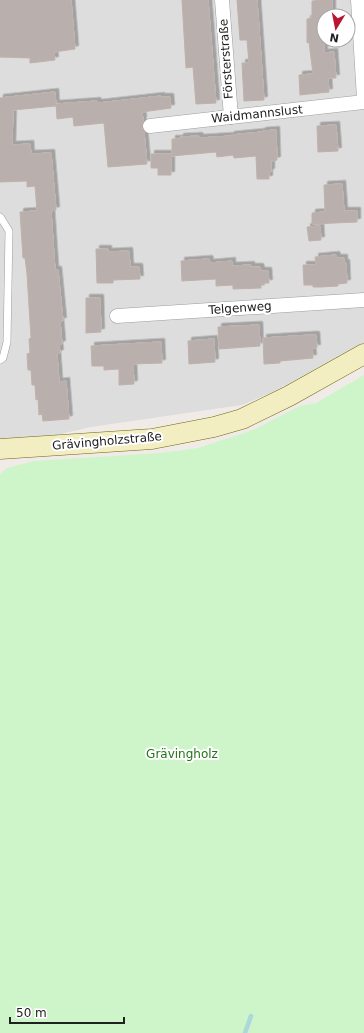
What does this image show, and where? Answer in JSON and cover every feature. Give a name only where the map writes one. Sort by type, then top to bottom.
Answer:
[{"type":"main road","name":"Grävingholzstraße","points":[[0,449],[152,439],[242,419],[289,396],[364,354]]},
{"type":"street","name":"Försterstraße","points":[[222,0],[231,117]]},
{"type":"street","points":[[358,0],[364,99]]},
{"type":"street","name":"Waidmannslust","points":[[150,126],[364,102]]},
{"type":"street","name":"Telgenweg","points":[[117,316],[364,300]]},
{"type":"lane","points":[[0,217],[9,231],[7,342],[3,358],[0,360]]},
{"type":"shaded area","points":[[0,0],[364,0],[364,343],[273,392],[242,405],[91,427],[0,448]]},
{"type":"green space","name":"Grävingholz","points":[[364,375],[364,1033],[0,1033],[0,474],[7,468],[34,461],[161,453],[198,448],[253,430],[300,406],[316,403]]},
{"type":"building","points":[[0,0],[71,0],[75,49],[54,52],[55,60],[30,63],[30,58],[0,57]]},
{"type":"building","points":[[182,0],[208,0],[216,103],[196,104],[193,67],[186,68]]},
{"type":"building","points":[[237,0],[257,0],[264,100],[244,101],[242,63],[249,63],[247,40],[240,40]]},
{"type":"building","points":[[332,0],[332,8],[316,8],[316,48],[324,48],[324,53],[334,52],[336,78],[328,78],[329,92],[300,95],[299,75],[313,74],[309,42],[307,43],[307,19],[312,18],[312,1]]},
{"type":"building","points":[[55,92],[56,106],[13,110],[12,145],[30,144],[31,154],[51,153],[56,210],[51,211],[55,270],[58,270],[63,321],[60,321],[62,344],[59,345],[60,353],[57,354],[59,382],[66,381],[69,419],[43,421],[42,414],[39,415],[38,399],[36,400],[35,385],[32,385],[31,370],[28,370],[27,354],[30,353],[29,339],[31,338],[27,274],[25,258],[23,258],[20,212],[37,211],[35,186],[27,187],[27,181],[0,182],[0,98]]},
{"type":"building","points":[[161,96],[170,97],[171,108],[142,112],[142,127],[144,132],[147,164],[108,167],[104,123],[74,126],[73,117],[57,119],[56,104],[97,101],[98,103]]},
{"type":"building","points":[[336,125],[338,151],[318,152],[317,126]]},
{"type":"building","points":[[276,130],[277,160],[271,161],[271,172],[269,172],[269,179],[257,179],[256,156],[234,158],[233,155],[217,157],[216,152],[172,156],[172,139],[180,139],[180,137],[199,136],[200,138],[231,136]]},
{"type":"building","points":[[151,154],[171,154],[171,175],[158,175],[158,168],[151,168]]},
{"type":"building","points":[[342,184],[344,211],[357,211],[357,222],[312,224],[312,213],[325,212],[324,185]]},
{"type":"building","points":[[320,226],[321,240],[309,241],[307,227]]},
{"type":"building","points":[[96,249],[108,249],[108,252],[129,251],[130,267],[139,267],[140,279],[113,280],[113,283],[97,283]]},
{"type":"building","points":[[336,255],[337,258],[344,258],[344,263],[346,263],[347,283],[338,284],[338,286],[321,287],[304,285],[303,265],[316,265],[315,257]]},
{"type":"building","points":[[209,259],[210,263],[232,261],[232,266],[251,265],[251,267],[260,267],[261,271],[268,271],[269,283],[261,283],[261,288],[233,289],[233,285],[216,286],[216,279],[182,281],[181,261]]},
{"type":"building","points":[[86,298],[100,298],[101,332],[86,333]]},
{"type":"building","points":[[259,325],[260,346],[219,349],[218,327]]},
{"type":"building","points":[[316,335],[317,348],[312,348],[313,358],[264,364],[263,338]]},
{"type":"building","points":[[214,339],[215,362],[189,364],[188,341]]},
{"type":"building","points":[[161,342],[162,363],[133,364],[134,384],[119,385],[119,369],[104,370],[104,366],[92,366],[91,346]]},
{"type":"waterway","points":[[245,1033],[251,1016]]}]
